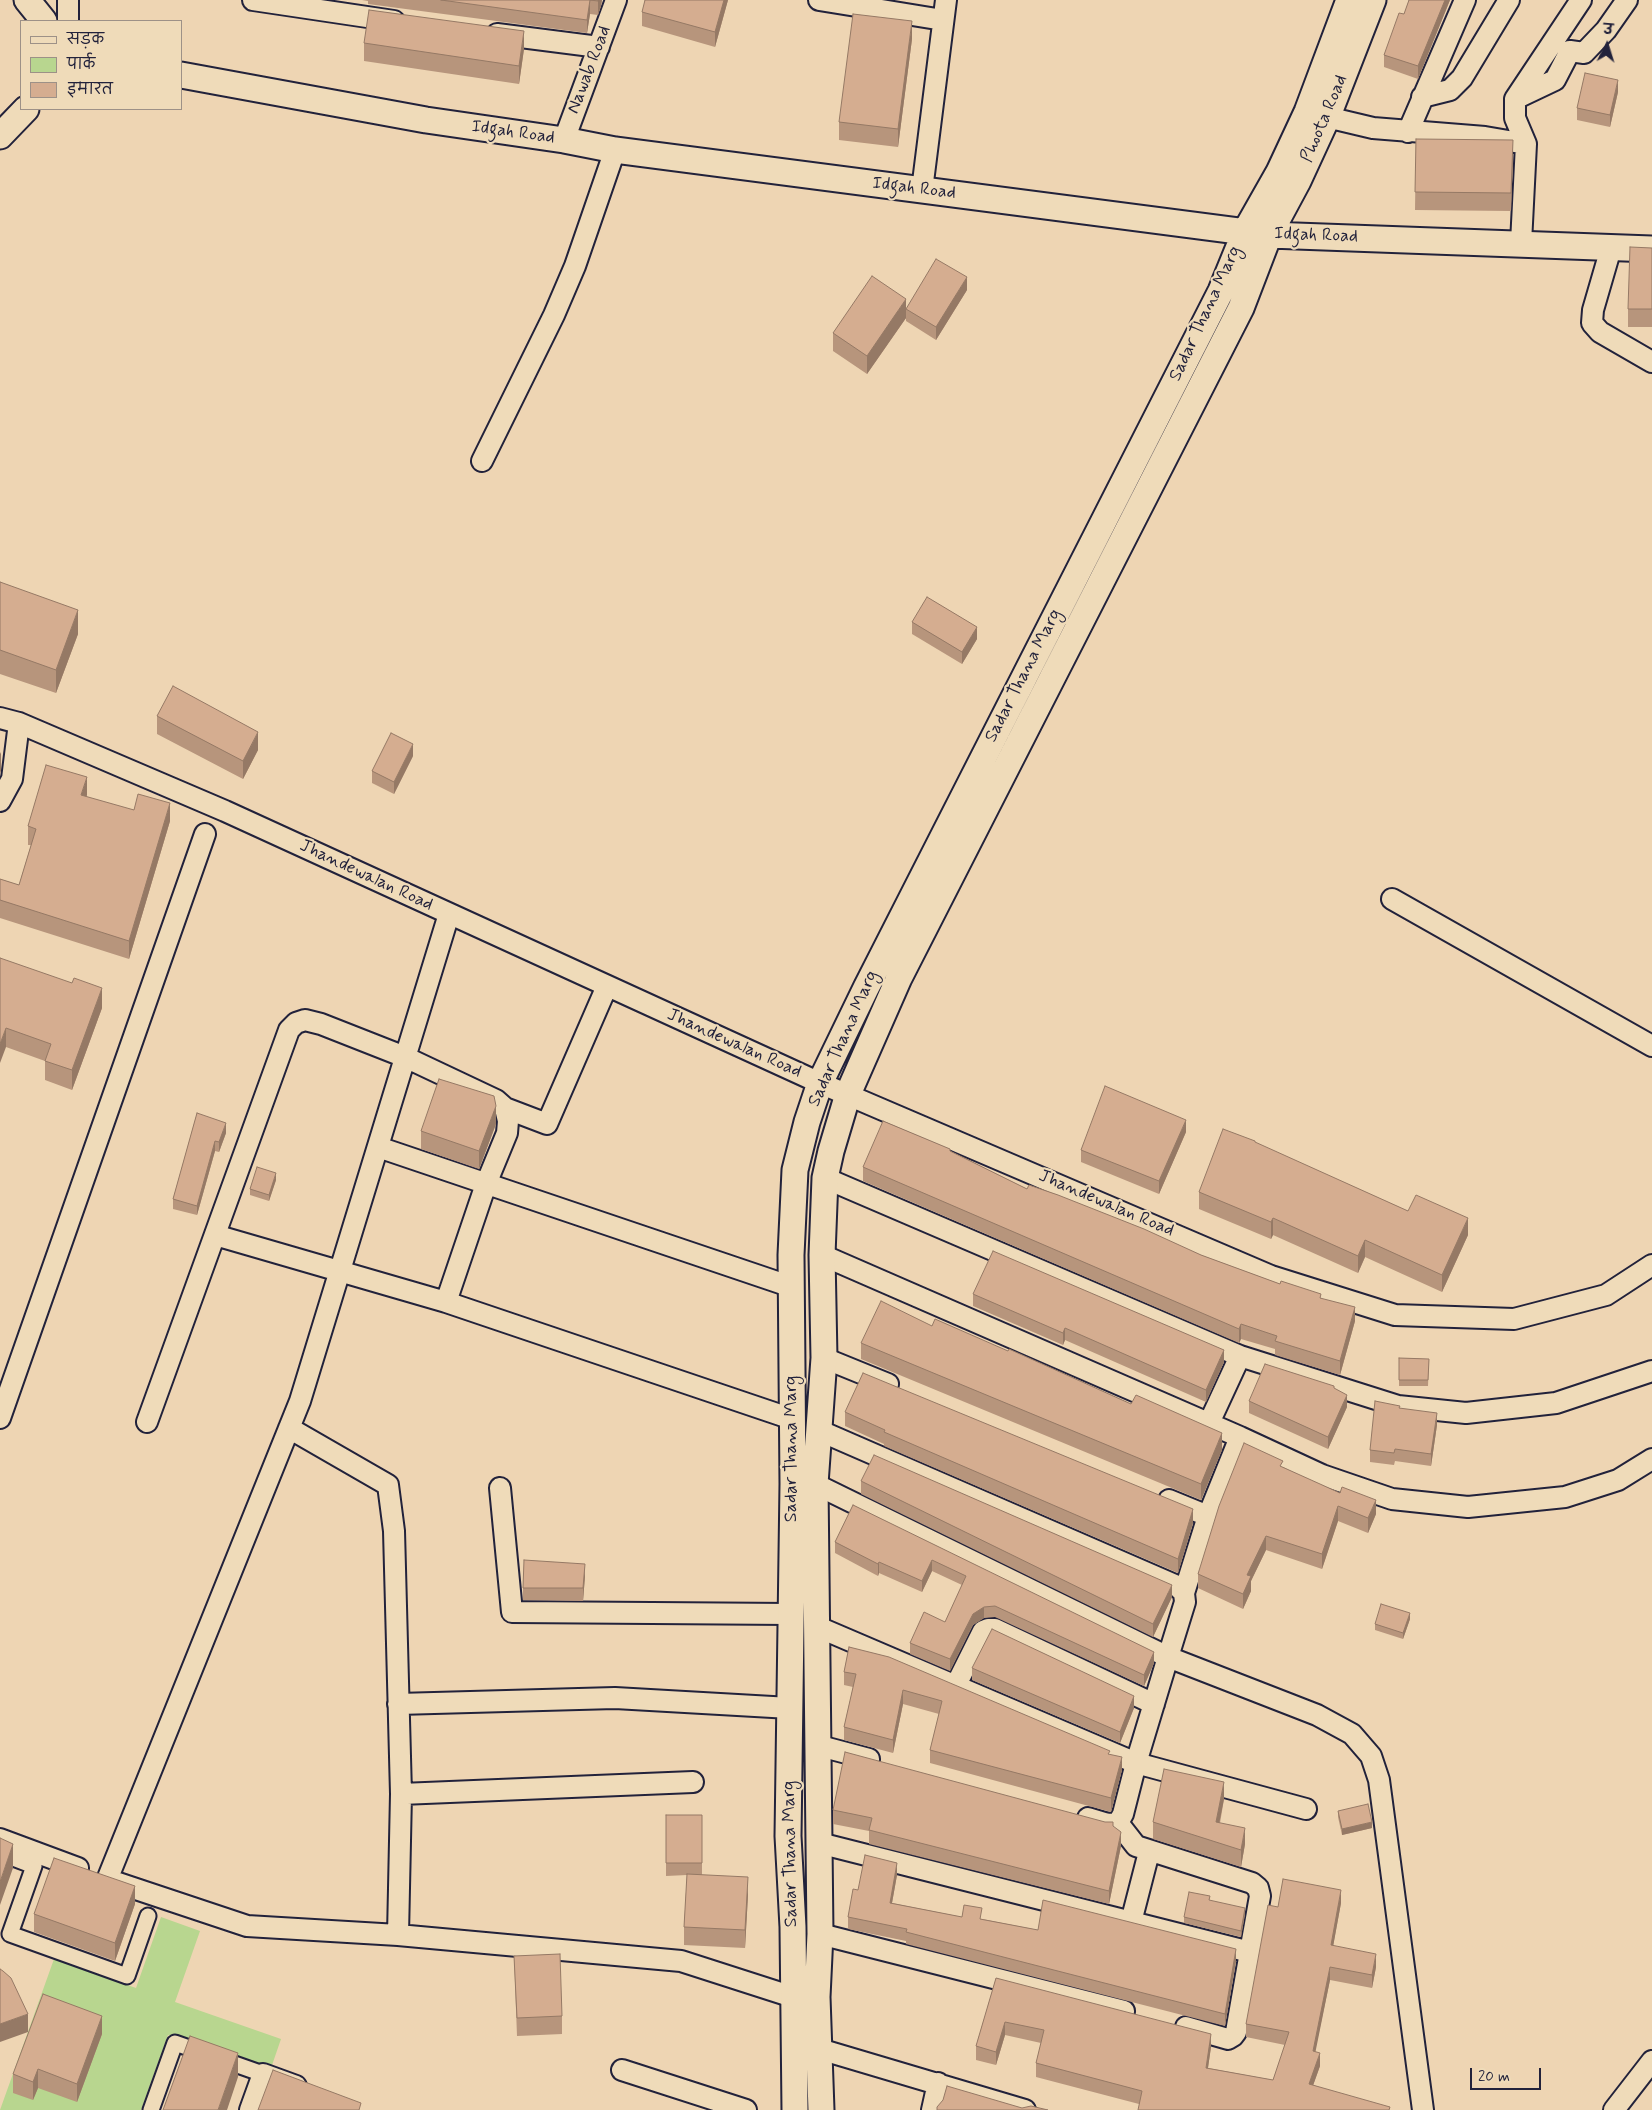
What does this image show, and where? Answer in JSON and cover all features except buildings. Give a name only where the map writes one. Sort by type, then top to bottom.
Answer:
[{"type":"street","points":[[28,0],[43,20]]},
{"type":"street","points":[[68,0],[68,20]]},
{"type":"street","points":[[253,0],[415,24]]},
{"type":"street","name":"Nawab Road","points":[[564,140],[616,0]]},
{"type":"street","points":[[819,0],[943,20]]},
{"type":"street","points":[[922,190],[946,0]]},
{"type":"street","name":"Phoota Road","points":[[1257,233],[1298,181],[1349,0]]},
{"type":"street","name":"Phoota Road","points":[[1317,115],[1372,0]]},
{"type":"street","points":[[1408,132],[1465,0]]},
{"type":"street","points":[[1422,97],[1450,90],[1462,78],[1509,0]]},
{"type":"street","points":[[1521,243],[1526,144],[1515,118],[1515,99],[1581,0]]},
{"type":"street","points":[[1515,99],[1555,80],[1570,51],[1584,52],[1606,30],[1627,0]]},
{"type":"street","points":[[473,31],[599,47]]},
{"type":"street","name":"Idgah Road","points":[[182,74],[426,120],[564,140],[615,150],[1257,233],[1652,249]]},
{"type":"street","points":[[0,136],[25,110]]},
{"type":"street","points":[[1317,115],[1373,128],[1485,137],[1526,144]]},
{"type":"street","points":[[482,461],[554,315],[575,266],[615,150]]},
{"type":"street","name":"Sadar Thana Marg","points":[[795,2110],[793,1927],[788,1836],[791,1614],[791,1255],[795,1170],[820,1083],[866,988],[1221,291],[1257,233]]},
{"type":"street","name":"Sadar Thana Marg","points":[[821,2110],[817,2048],[820,1934],[820,1746],[815,1484],[824,1358],[822,1255],[825,1178],[831,1151],[848,1094],[900,978],[1240,308],[1257,233]]},
{"type":"street","points":[[1611,248],[1593,310],[1592,324],[1600,332],[1652,362]]},
{"type":"street","points":[[0,801],[12,779],[9,721]]},
{"type":"street","name":"Jhandewalan Road","points":[[9,721],[225,811],[820,1083],[1271,1276],[1395,1315],[1514,1319],[1606,1295],[1652,1266]]},
{"type":"street","points":[[0,1418],[205,834]]},
{"type":"street","points":[[1392,899],[1652,1046]]},
{"type":"street","points":[[107,1880],[300,1401],[449,914]]},
{"type":"street","points":[[147,1422],[288,1030],[305,1020],[321,1024],[405,1057],[496,1100],[505,1108],[547,1124],[606,986]]},
{"type":"street","points":[[446,1302],[486,1184],[507,1133],[508,1121],[505,1108]]},
{"type":"street","points":[[378,1147],[792,1287]]},
{"type":"street","points":[[825,1178],[1240,1356],[1398,1406],[1466,1414],[1556,1403],[1652,1371]]},
{"type":"street","points":[[215,1234],[446,1302],[792,1419]]},
{"type":"street","points":[[822,1255],[1209,1423],[1322,1475],[1392,1499],[1468,1507],[1565,1497],[1618,1480],[1652,1459]]},
{"type":"street","points":[[1209,1423],[1240,1356]]},
{"type":"street","points":[[824,1358],[906,1392]]},
{"type":"street","points":[[289,1428],[388,1485],[394,1531],[401,1794],[398,1935]]},
{"type":"street","points":[[818,1430],[1177,1586],[1184,1594]]},
{"type":"street","points":[[1118,1824],[1123,1814],[1136,1763],[1185,1602],[1184,1594],[1208,1516],[1240,1437]]},
{"type":"street","points":[[815,1484],[1168,1657],[1317,1715],[1352,1734],[1371,1756],[1379,1780],[1423,2110]]},
{"type":"street","points":[[500,1488],[512,1612],[791,1614]]},
{"type":"street","points":[[1154,1494],[1208,1516]]},
{"type":"street","points":[[818,1627],[1136,1763],[1306,1809]]},
{"type":"street","points":[[956,1686],[983,1632],[988,1629],[995,1629],[1154,1704]]},
{"type":"street","points":[[398,1704],[616,1698],[790,1708]]},
{"type":"street","points":[[820,1746],[887,1764]]},
{"type":"street","points":[[401,1794],[693,1782]]},
{"type":"street","points":[[1069,1813],[1108,1824],[1118,1824]]},
{"type":"street","points":[[820,1934],[1228,2039],[1234,2036],[1260,1896],[1258,1888],[1252,1883],[1149,1852],[1136,1846],[1118,1824]]},
{"type":"street","points":[[0,1839],[107,1880],[247,1926],[398,1935],[680,1962],[793,1997]]},
{"type":"street","points":[[819,1843],[1250,1952]]},
{"type":"street","points":[[1131,1922],[1149,1852]]},
{"type":"street","points":[[0,1854],[34,1866],[5,1932],[127,1976],[148,1916]]},
{"type":"street","points":[[793,2041],[1025,2110]]},
{"type":"street","points":[[151,2110],[175,2043],[317,2094]]},
{"type":"street","points":[[1614,2110],[1652,2061]]},
{"type":"street","points":[[622,2070],[746,2110]]},
{"type":"street","points":[[250,2110],[263,2074]]},
{"type":"street","points":[[932,2110],[938,2083]]},
{"type":"green space","points":[[161,1917],[200,1931],[175,2002],[281,2039],[270,2071],[168,2035],[141,2110],[0,2110],[54,1959],[136,1988]]}]
